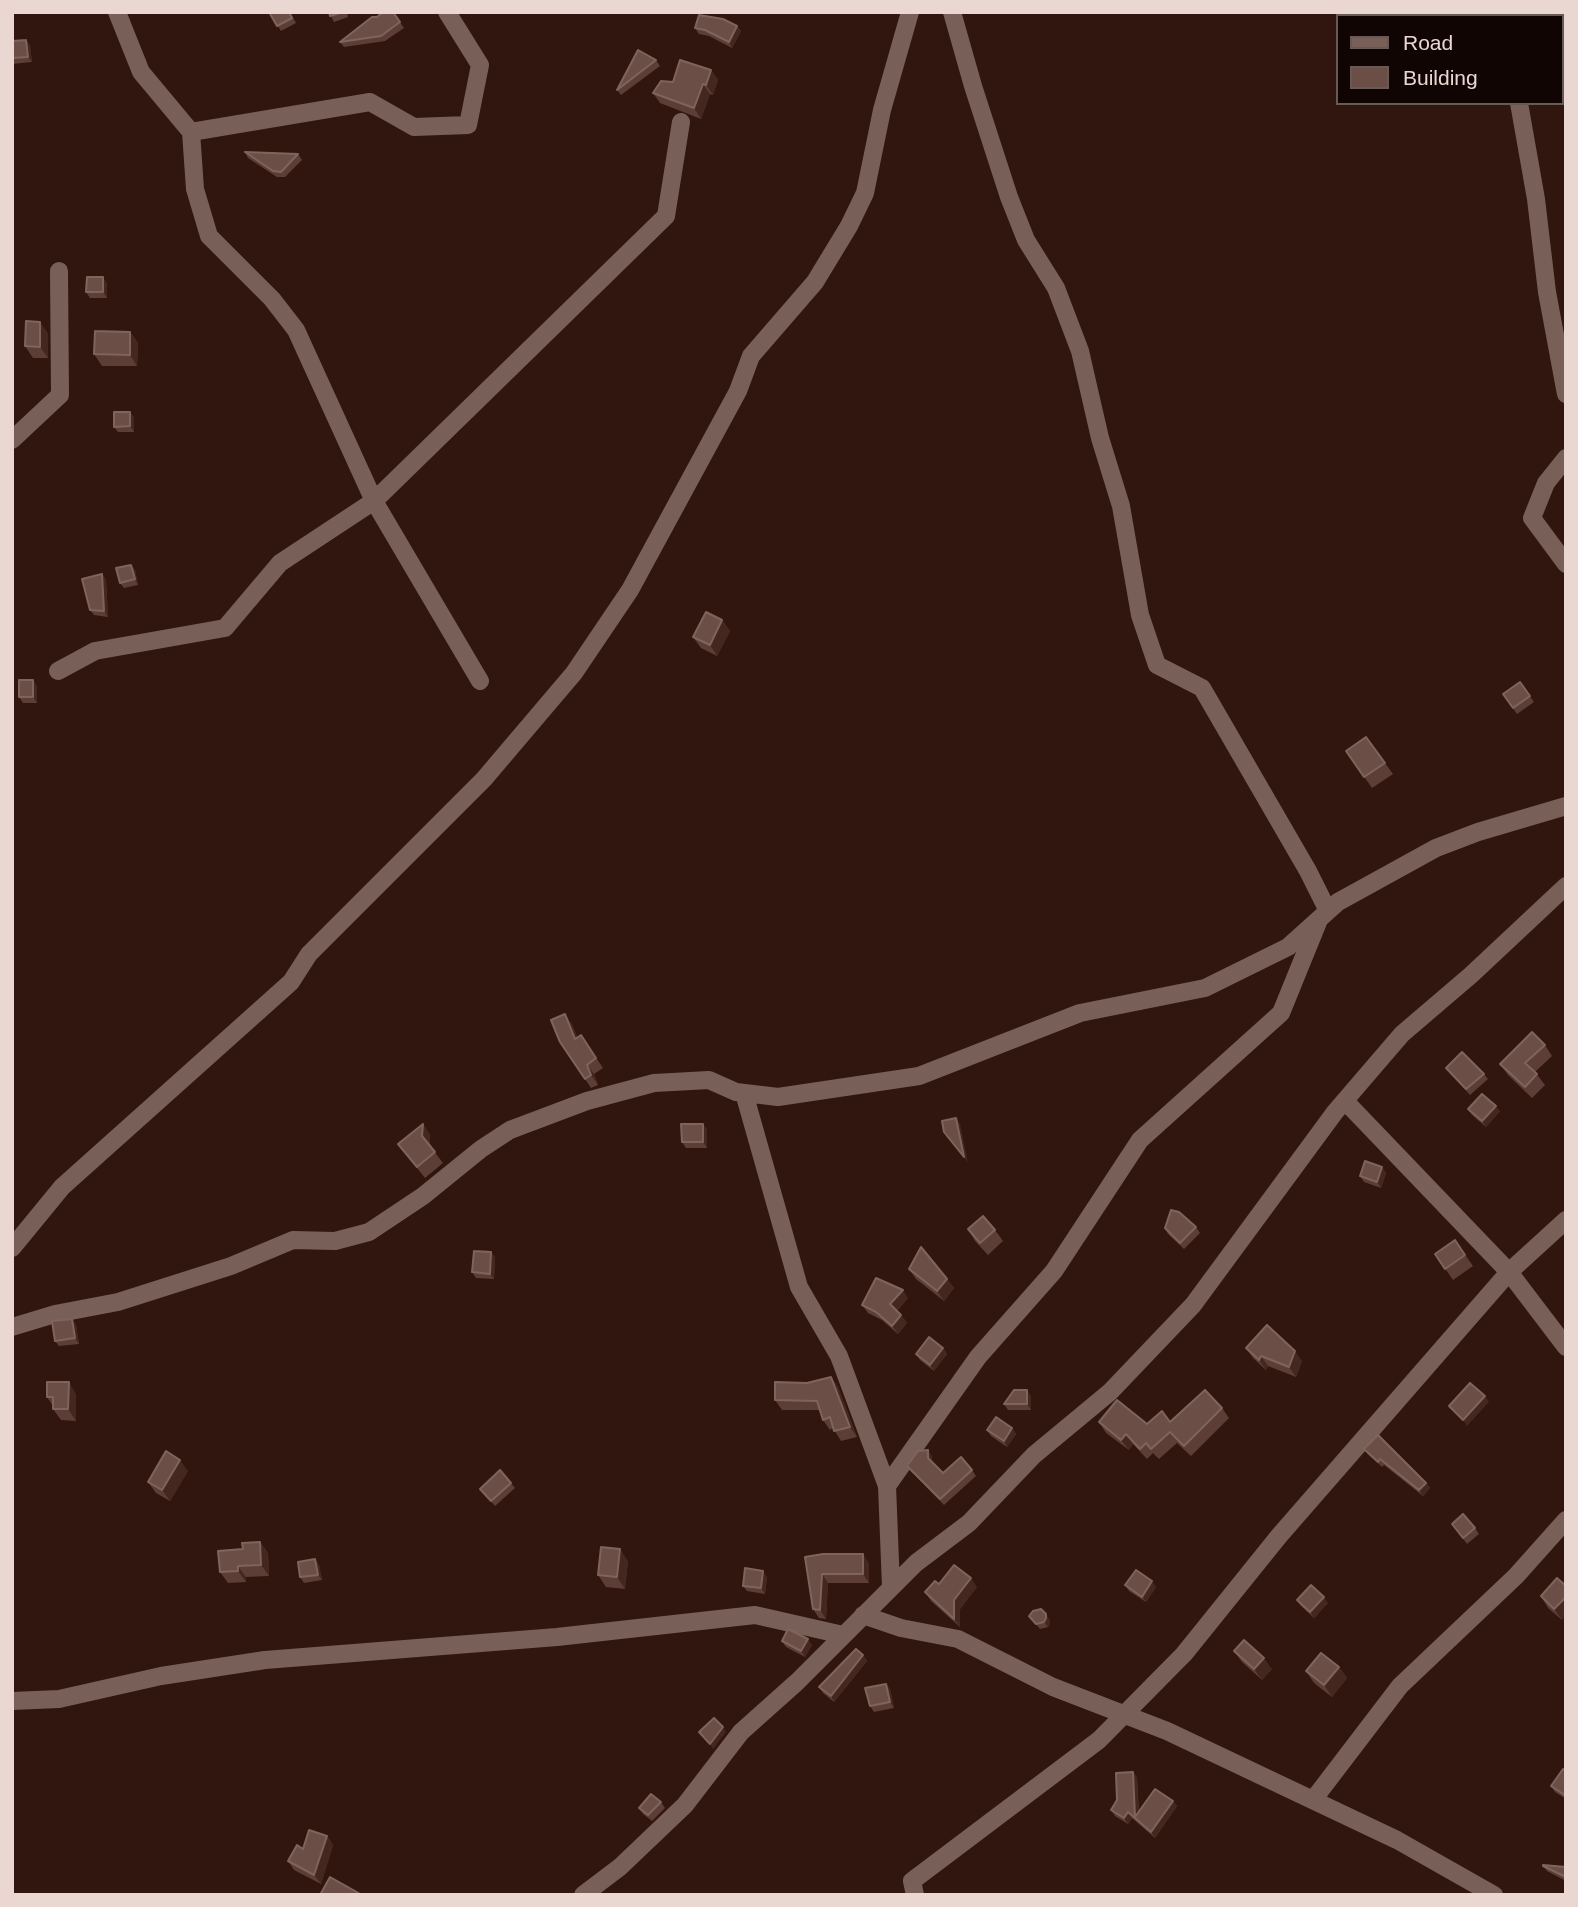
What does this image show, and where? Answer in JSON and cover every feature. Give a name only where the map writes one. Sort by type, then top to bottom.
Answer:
[{"type":"street","points":[[117,12],[141,72],[191,132],[195,189],[209,236],[272,299],[296,330],[374,502],[480,681]]},
{"type":"street","points":[[191,132],[370,102],[414,127],[468,125],[480,65],[447,12]]},
{"type":"street","points":[[12,1248],[62,1187],[291,982],[309,954],[484,779],[574,673],[630,590],[738,391],[751,356],[815,282],[849,226],[865,193],[882,110],[910,12]]},
{"type":"street","points":[[887,1486],[978,1357],[1054,1271],[1140,1140],[1282,1013],[1324,914],[1308,871],[1202,688],[1157,665],[1140,615],[1121,506],[1100,438],[1080,351],[1056,288],[1026,240],[1009,197],[952,12]]},
{"type":"street","points":[[1520,105],[1566,394]]},
{"type":"street","points":[[58,671],[95,652],[225,628],[280,564],[374,502],[666,216],[681,122]]},
{"type":"street","points":[[12,440],[60,395],[59,271]]},
{"type":"street","points":[[1566,458],[1546,483],[1532,518],[1566,564]]},
{"type":"street","points":[[12,1327],[55,1314],[118,1302],[231,1266],[293,1240],[335,1241],[369,1232],[423,1196],[481,1149],[510,1130],[587,1101],[654,1083],[709,1080],[736,1092],[778,1097],[919,1076],[1080,1013],[1205,988],[1287,947],[1338,902],[1436,848],[1478,832],[1566,806]]},
{"type":"street","points":[[583,1895],[620,1867],[685,1805],[741,1732],[797,1682],[916,1563],[969,1523],[1034,1455],[1110,1392],[1193,1305],[1345,1101],[1402,1034],[1471,975],[1566,886]]},
{"type":"street","points":[[744,1093],[799,1287],[839,1356],[887,1486],[891,1587]]},
{"type":"street","points":[[1345,1101],[1509,1272],[1566,1347]]},
{"type":"street","points":[[915,1895],[912,1881],[1099,1740],[1184,1654],[1289,1525],[1509,1272],[1566,1220]]},
{"type":"street","points":[[1313,1800],[1400,1686],[1516,1576],[1566,1520]]},
{"type":"street","points":[[12,1701],[59,1699],[161,1676],[265,1660],[557,1637],[755,1615],[843,1635]]},
{"type":"street","points":[[863,1615],[901,1628],[958,1639],[1053,1687],[1167,1731],[1397,1840],[1494,1895]]},
{"type":"building","points":[[269,12],[289,12],[292,18],[277,26]]},
{"type":"building","points":[[383,12],[393,12],[400,22],[381,36],[340,42],[372,17]]},
{"type":"building","points":[[699,15],[723,19],[737,26],[729,42],[695,28]]},
{"type":"building","points":[[26,40],[28,57],[12,58],[12,41]]},
{"type":"building","points":[[638,50],[656,60],[617,90]]},
{"type":"building","points":[[680,60],[711,70],[694,108],[653,93],[661,81],[673,82]]},
{"type":"building","points":[[245,152],[298,154],[281,172],[273,171]]},
{"type":"building","points":[[87,277],[103,277],[103,292],[86,292]]},
{"type":"building","points":[[26,321],[40,322],[40,347],[25,346]]},
{"type":"building","points":[[95,331],[130,332],[130,355],[94,354]]},
{"type":"building","points":[[114,412],[130,412],[130,426],[114,427]]},
{"type":"building","points":[[131,565],[135,579],[120,583],[116,568]]},
{"type":"building","points":[[102,574],[104,611],[90,610],[82,579]]},
{"type":"building","points":[[706,612],[722,620],[710,645],[693,637]]},
{"type":"building","points":[[19,680],[33,680],[33,697],[19,697]]},
{"type":"building","points":[[1520,682],[1530,696],[1513,708],[1503,694]]},
{"type":"building","points":[[1366,737],[1385,763],[1364,777],[1346,751]]},
{"type":"building","points":[[565,1014],[575,1039],[581,1035],[596,1058],[587,1065],[591,1075],[585,1079],[560,1042],[551,1020]]},
{"type":"building","points":[[1532,1032],[1545,1045],[1525,1063],[1537,1074],[1525,1087],[1500,1064]]},
{"type":"building","points":[[1462,1052],[1484,1074],[1466,1089],[1446,1068]]},
{"type":"building","points":[[1482,1094],[1496,1106],[1482,1121],[1468,1109]]},
{"type":"building","points":[[956,1118],[964,1157],[944,1132],[942,1121]]},
{"type":"building","points":[[423,1124],[422,1136],[435,1152],[417,1167],[398,1144]]},
{"type":"building","points":[[681,1124],[703,1124],[703,1142],[682,1142]]},
{"type":"building","points":[[1365,1161],[1382,1167],[1377,1182],[1360,1176]]},
{"type":"building","points":[[1171,1210],[1179,1212],[1196,1227],[1180,1243],[1165,1228]]},
{"type":"building","points":[[983,1216],[995,1230],[980,1243],[968,1229]]},
{"type":"building","points":[[1455,1240],[1465,1255],[1445,1269],[1435,1254]]},
{"type":"building","points":[[921,1247],[947,1279],[937,1291],[909,1269]]},
{"type":"building","points":[[474,1251],[491,1252],[490,1274],[472,1272]]},
{"type":"building","points":[[876,1278],[903,1290],[890,1304],[901,1315],[892,1326],[876,1312],[862,1305]]},
{"type":"building","points":[[72,1319],[75,1338],[55,1341],[52,1321]]},
{"type":"building","points":[[1267,1325],[1295,1351],[1289,1367],[1261,1356],[1259,1360],[1246,1348]]},
{"type":"building","points":[[929,1337],[943,1348],[930,1365],[916,1354]]},
{"type":"building","points":[[831,1377],[850,1427],[834,1431],[830,1417],[823,1420],[817,1401],[775,1400],[775,1382],[807,1383]]},
{"type":"building","points":[[47,1382],[69,1382],[68,1409],[53,1409],[53,1397],[47,1397]]},
{"type":"building","points":[[1470,1383],[1485,1396],[1463,1420],[1449,1406]]},
{"type":"building","points":[[1014,1390],[1027,1390],[1027,1404],[1004,1404]]},
{"type":"building","points":[[1205,1390],[1222,1408],[1184,1446],[1170,1432],[1151,1449],[1146,1443],[1140,1449],[1126,1434],[1121,1440],[1099,1422],[1117,1400],[1147,1424],[1162,1411],[1170,1422]]},
{"type":"building","points":[[996,1417],[1012,1428],[1004,1441],[987,1430]]},
{"type":"building","points":[[1378,1435],[1426,1483],[1419,1490],[1364,1449]]},
{"type":"building","points":[[928,1450],[928,1458],[943,1473],[961,1457],[972,1470],[940,1499],[907,1466],[918,1451]]},
{"type":"building","points":[[166,1451],[180,1460],[162,1490],[148,1482]]},
{"type":"building","points":[[500,1470],[511,1483],[491,1501],[480,1489]]},
{"type":"building","points":[[1463,1514],[1475,1528],[1463,1538],[1452,1524]]},
{"type":"building","points":[[260,1542],[261,1565],[238,1566],[238,1571],[220,1572],[218,1551],[243,1549],[242,1543]]},
{"type":"building","points":[[601,1547],[620,1549],[617,1577],[598,1575]]},
{"type":"building","points":[[863,1554],[863,1574],[822,1574],[820,1610],[813,1609],[805,1557]]},
{"type":"building","points":[[315,1559],[318,1575],[300,1577],[298,1562]]},
{"type":"building","points":[[954,1565],[971,1578],[954,1600],[954,1619],[925,1592],[935,1581],[939,1584]]},
{"type":"building","points":[[745,1568],[763,1571],[761,1588],[743,1586]]},
{"type":"building","points":[[1136,1570],[1152,1581],[1142,1597],[1125,1585]]},
{"type":"building","points":[[1557,1578],[1566,1586],[1566,1597],[1554,1609],[1541,1596]]},
{"type":"building","points":[[1311,1585],[1324,1597],[1310,1612],[1297,1600]]},
{"type":"building","points":[[1041,1609],[1046,1618],[1044,1622],[1036,1624],[1029,1616],[1033,1611]]},
{"type":"building","points":[[788,1629],[808,1639],[801,1651],[782,1641]]},
{"type":"building","points":[[1244,1640],[1264,1658],[1254,1669],[1234,1651]]},
{"type":"building","points":[[856,1649],[863,1655],[831,1696],[819,1687]]},
{"type":"building","points":[[1321,1653],[1339,1667],[1324,1685],[1306,1671]]},
{"type":"building","points":[[886,1684],[890,1702],[870,1706],[865,1688]]},
{"type":"building","points":[[714,1718],[723,1727],[710,1744],[699,1732]]},
{"type":"building","points":[[1563,1769],[1566,1771],[1566,1796],[1551,1786]]},
{"type":"building","points":[[1133,1772],[1135,1817],[1155,1789],[1173,1801],[1151,1832],[1128,1812],[1124,1818],[1111,1810],[1117,1800],[1116,1773]]},
{"type":"building","points":[[651,1794],[661,1802],[648,1815],[639,1808]]},
{"type":"building","points":[[309,1830],[327,1836],[314,1875],[288,1861],[297,1845],[303,1849]]},
{"type":"building","points":[[1543,1866],[1566,1867],[1566,1877]]},
{"type":"building","points":[[330,1877],[362,1895],[320,1895]]}]
